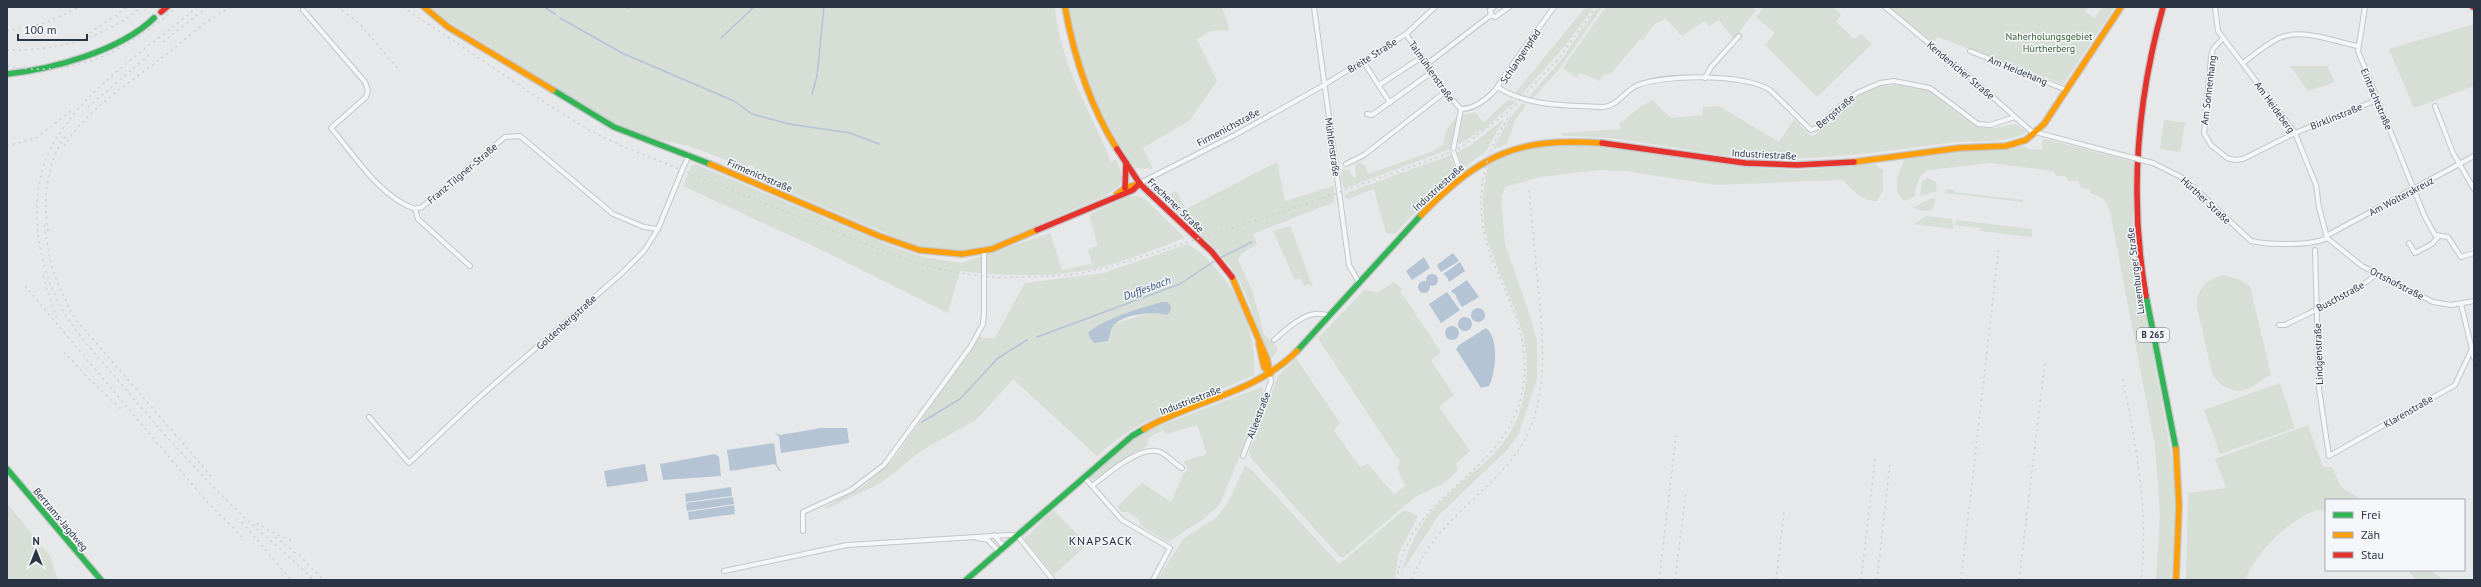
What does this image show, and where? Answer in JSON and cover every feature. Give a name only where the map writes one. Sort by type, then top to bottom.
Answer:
[{"type":"main road","points":[[161,12],[167,7]]},
{"type":"main road","name":"Firmenichstraße","points":[[424,7],[448,27],[600,120],[642,139],[689,155],[904,246],[947,254],[984,251],[1133,190],[1140,183]]},
{"type":"main road","name":"Frechener Straße","points":[[1064,7],[1072,45],[1084,79],[1126,162],[1140,183],[1169,214],[1221,262],[1237,286],[1258,343],[1270,363],[1270,374]]},
{"type":"main road","name":"Industriestraße","points":[[966,580],[1084,477],[1143,429],[1236,392],[1270,374],[1306,343],[1413,222],[1462,176],[1482,162],[1504,151],[1547,142],[1586,141],[1728,162],[1800,165],[1886,159],[1961,148],[2008,146],[2022,143],[2036,134],[2122,7]]},
{"type":"main road","name":"Luxemburger Straße","points":[[2163,7],[2146,77],[2140,133],[2138,226],[2147,305],[2174,433],[2179,482],[2180,533],[2176,580]]},
{"type":"main road","points":[[7,74],[27,71],[112,45],[136,33],[154,18]]},
{"type":"main road","points":[[1125,188],[1126,162]]},
{"type":"main road","name":"Firmenichstraße","points":[[1110,200],[1125,188],[1140,183]]},
{"type":"main road","name":"Bertrams-Jagdweg","points":[[7,469],[101,580]]},
{"type":"street","name":"Mühlenstraße","points":[[1314,7],[1349,265],[1359,283]]},
{"type":"street","name":"Breite Straße","points":[[1324,85],[1406,34],[1435,7]]},
{"type":"street","points":[[1491,15],[1490,10],[1494,7]]},
{"type":"street","points":[[1491,15],[1495,18],[1509,7]]},
{"type":"street","name":"Schlangenpfad","points":[[1461,109],[1477,105],[1499,88],[1502,79],[1554,7]]},
{"type":"street","name":"Kendenicher Straße","points":[[1885,7],[2036,134]]},
{"type":"street","name":"Am Heideberg","points":[[2216,7],[2216,24],[2223,38],[2294,133],[2316,185],[2320,211],[2327,237]]},
{"type":"street","points":[[2243,63],[2271,42],[2287,36],[2305,35],[2357,46],[2365,7]]},
{"type":"street","points":[[303,10],[365,82],[368,90],[366,97],[330,128],[384,190],[396,200],[415,209],[418,219],[470,266]]},
{"type":"street","points":[[1427,64],[1491,15]]},
{"type":"street","name":"Talmühlenstraße","points":[[1406,34],[1445,92],[1461,109],[1453,151],[1462,176]]},
{"type":"street","points":[[1705,78],[1710,67],[1739,36]]},
{"type":"street","name":"Am Sonnenhang","points":[[2223,38],[2213,49],[2211,57],[2203,126],[2206,140],[2227,158],[2235,160],[2243,159],[2294,133]]},
{"type":"street","name":"Eintrachtstraße","points":[[2357,46],[2377,100],[2425,217],[2438,237]]},
{"type":"street","name":"Am Heidehang","points":[[1970,50],[2066,90]]},
{"type":"street","points":[[1379,85],[1422,57]]},
{"type":"street","points":[[1363,61],[1390,103]]},
{"type":"street","points":[[1367,114],[1372,115],[1432,72]]},
{"type":"street","name":"Bergstraße","points":[[1499,88],[1512,96],[1532,101],[1610,107],[1632,89],[1643,84],[1705,78],[1737,80],[1763,86],[1778,96],[1811,130],[1821,126],[1834,111],[1857,93],[1880,83],[1894,81],[1930,88],[1978,124],[1990,125],[2015,117]]},
{"type":"street","name":"Firmenichstraße","points":[[1140,183],[1235,135],[1324,85]]},
{"type":"street","points":[[1346,164],[1364,155],[1445,92]]},
{"type":"street","name":"Birklinstraße","points":[[2294,133],[2377,100]]},
{"type":"street","points":[[2436,106],[2449,144],[2474,189]]},
{"type":"street","name":"Hürther Straße","points":[[2036,134],[2153,163],[2185,179],[2252,241],[2262,243],[2315,242],[2327,237]]},
{"type":"street","name":"Franz-Tilgner-Straße","points":[[415,209],[422,207],[506,137],[515,135],[520,136],[613,214],[644,227],[658,229]]},
{"type":"street","name":"Goldenbergstraße","points":[[369,418],[409,464],[476,400],[632,264],[650,244],[658,229],[689,155]]},
{"type":"street","name":"Am Wolterskreuz","points":[[2327,237],[2474,156]]},
{"type":"street","name":"Ortshofstraße","points":[[2327,237],[2362,266],[2433,302],[2461,304],[2474,301]]},
{"type":"street","points":[[2410,243],[2414,253],[2432,244],[2438,237],[2448,237],[2461,257],[2474,253]]},
{"type":"street","name":"Lindgenstraße","points":[[2315,250],[2319,389],[2329,456]]},
{"type":"street","points":[[803,531],[803,512],[825,504],[861,484],[893,455],[971,346],[983,324],[984,251]]},
{"type":"street","name":"Buschstraße","points":[[2279,325],[2285,325],[2365,284],[2376,273]]},
{"type":"street","points":[[2461,304],[2474,358]]},
{"type":"street","points":[[1274,340],[1289,327],[1307,316],[1321,313],[1329,316]]},
{"type":"street","name":"Klarenstraße","points":[[2329,456],[2455,385],[2471,350]]},
{"type":"street","name":"Alleestraße","points":[[1243,456],[1271,382],[1270,374]]},
{"type":"street","points":[[1092,486],[1124,462],[1148,451],[1160,452],[1182,468]]},
{"type":"street","points":[[1084,477],[1122,520],[1170,548],[1153,580]]},
{"type":"street","points":[[994,535],[1004,547]]},
{"type":"street","points":[[724,571],[847,545],[977,538],[994,535],[1017,535],[1053,580]]},
{"type":"street","points":[[977,538],[988,540],[999,552]]},
{"type":"green space","points":[[430,7],[1055,7],[1058,28],[1069,67],[1111,162],[1116,159],[1121,173],[1121,182],[1119,186],[1103,197],[991,245],[952,251],[914,245],[746,174],[729,165],[752,173],[755,166],[748,165],[747,168],[689,146],[649,138],[610,121],[443,18]]},
{"type":"green space","points":[[1067,7],[1222,7],[1230,30],[1211,31],[1197,39],[1217,81],[1190,120],[1143,148],[1153,169],[1135,168],[1111,131],[1084,71],[1071,28]]},
{"type":"green space","points":[[1586,7],[1594,7],[1564,47],[1521,95],[1515,93]]},
{"type":"green space","points":[[1598,7],[1602,7],[1560,68],[1532,99],[1529,97],[1561,60]]},
{"type":"green space","points":[[1606,7],[1752,7],[1756,10],[1734,39],[1719,20],[1709,26],[1705,21],[1682,36],[1666,19],[1654,24],[1643,40],[1641,38],[1611,74],[1604,74],[1600,81],[1581,73],[1576,77],[1563,68]]},
{"type":"green space","points":[[1765,7],[1833,7],[1841,15],[1836,22],[1854,39],[1861,34],[1872,44],[1817,97],[1765,45],[1775,33],[1756,17]]},
{"type":"green space","name":"Naherholungsgebiet Hürtherberg","points":[[2088,7],[2085,12],[2095,18],[2102,7],[2115,7],[2063,84],[1938,37],[1933,43],[1890,8]]},
{"type":"green space","points":[[2474,24],[2474,86],[2414,108],[2389,49]]},
{"type":"green space","points":[[2290,66],[2327,66],[2335,82],[2308,91]]},
{"type":"green space","points":[[1879,86],[1917,86],[1927,90],[1976,127],[1995,128],[2016,124],[2027,132],[2008,139],[1947,143],[1844,156],[1792,159],[1740,157],[1607,138],[1563,136],[1562,133],[1621,129],[1619,124],[1640,107],[1652,100],[1671,118],[1702,115],[1703,107],[1719,106],[1779,142],[1794,119],[1810,135],[1815,135],[1861,93]]},
{"type":"green space","points":[[1508,100],[1516,101],[1484,129],[1458,145],[1463,115],[1476,112],[1483,123]]},
{"type":"green space","points":[[1523,103],[1526,105],[1515,120],[1507,144],[1493,149],[1509,119]]},
{"type":"green space","points":[[1457,117],[1450,149],[1344,189],[1341,178],[1343,169],[1349,171],[1354,178],[1356,177],[1355,164],[1360,163],[1365,166],[1368,174],[1431,152],[1443,145],[1447,129]]},
{"type":"green space","points":[[1504,119],[1485,152],[1466,166],[1462,165],[1457,152],[1471,145]]},
{"type":"green space","points":[[2164,120],[2185,123],[2180,152],[2160,149]]},
{"type":"green space","points":[[2045,139],[2134,162],[2133,220],[2135,254],[2175,476],[2175,529],[2171,580],[2156,580],[2160,514],[2155,446],[2110,211],[2104,199],[2090,193],[2090,189],[2081,188],[2078,181],[2069,181],[2065,176],[2057,176],[2053,171],[1991,163],[1929,170],[1920,178],[1917,184],[1915,196],[1904,201],[1897,193],[1897,178],[1905,158],[1961,150],[2024,146],[2029,149],[2042,150],[2042,141]]},
{"type":"green space","points":[[1584,144],[1758,168],[1802,170],[1874,164],[1883,170],[1883,190],[1877,201],[1872,201],[1862,197],[1843,180],[1716,185],[1626,171],[1600,170],[1540,177],[1505,187],[1501,197],[1505,244],[1537,341],[1537,379],[1518,435],[1507,450],[1438,516],[1401,573],[1414,540],[1432,511],[1489,458],[1512,430],[1520,412],[1525,389],[1527,367],[1521,329],[1485,231],[1483,192],[1489,163],[1513,154],[1536,148]]},
{"type":"green space","points":[[1451,155],[1456,172],[1394,234],[1386,233],[1374,189],[1348,199],[1344,196],[1349,192]]},
{"type":"green space","points":[[1277,162],[1285,201],[1334,186],[1334,202],[1253,234],[1257,244],[1241,254],[1238,260],[1252,290],[1264,334],[1277,347],[1277,351],[1272,358],[1262,340],[1244,291],[1233,270],[1193,227],[1161,198],[1176,191],[1186,209]]},
{"type":"green space","points":[[695,164],[888,245],[923,257],[961,263],[1050,233],[1062,270],[1092,264],[1088,249],[1098,246],[1089,215],[1127,196],[1144,198],[1185,238],[1120,262],[1081,271],[1046,275],[1029,275],[960,271],[948,313],[826,252],[683,186],[691,167]]},
{"type":"green space","points":[[1928,178],[1936,182],[1937,191],[1920,196],[1922,181]]},
{"type":"green space","points":[[1947,189],[1954,190],[1955,192],[2023,200],[2023,202],[1944,193]]},
{"type":"green space","points":[[1932,198],[1936,199],[1932,210],[1924,211],[1912,208]]},
{"type":"green space","points":[[1926,216],[1952,219],[1953,229],[1914,224]]},
{"type":"green space","points":[[1956,220],[2032,229],[2032,237],[1980,231],[1980,228],[1955,225]]},
{"type":"green space","points":[[1290,226],[1313,287],[1309,284],[1304,286],[1301,278],[1295,280],[1273,231]]},
{"type":"green space","points":[[1188,244],[1203,255],[1217,269],[1238,301],[1246,319],[1251,337],[1254,356],[1254,375],[1141,424],[1120,437],[1097,456],[1013,379],[977,419],[921,451],[881,483],[826,509],[825,507],[865,485],[893,460],[980,337],[994,339],[1025,283],[1104,273]],"holes":[[[1171,306],[1168,315],[1153,312],[1116,323],[1112,327],[1108,341],[1090,338],[1088,331],[1127,313]]]},
{"type":"green space","points":[[2224,275],[2240,280],[2250,286],[2271,375],[2252,387],[2240,391],[2229,389],[2219,383],[2212,373],[2197,307],[2197,301],[2204,285],[2218,276]]},
{"type":"green space","points":[[1394,282],[1402,289],[1400,291],[1441,352],[1431,361],[1454,395],[1439,407],[1470,451],[1456,464],[1458,470],[1444,483],[1415,497],[1344,557],[1340,557],[1250,457],[1249,451],[1278,376],[1296,358],[1340,423],[1334,431],[1360,467],[1368,464],[1394,495],[1405,486],[1397,467],[1400,462],[1318,338],[1365,289],[1377,293]]},
{"type":"green space","points":[[2280,383],[2295,428],[2220,454],[2204,410]]},
{"type":"green space","points":[[1262,387],[1264,396],[1220,504],[1205,518],[1168,542],[1140,525],[1139,519],[1128,512],[1122,512],[1117,507],[1142,483],[1171,502],[1183,475],[1188,469],[1184,461],[1207,454],[1197,425],[1166,434],[1163,430],[1148,438],[1147,446],[1094,480],[1089,477],[1133,439],[1153,428]]},
{"type":"green space","points":[[2308,425],[2323,467],[2332,467],[2341,487],[2360,499],[2325,499],[2325,512],[2316,510],[2305,515],[2274,538],[2257,558],[2245,580],[2186,580],[2188,493],[2226,488],[2215,459]]},
{"type":"green space","points":[[1245,466],[1252,470],[1338,563],[1341,563],[1405,510],[1418,516],[1398,555],[1395,580],[1157,580],[1184,538],[1216,518],[1227,505]]},
{"type":"green space","points":[[7,504],[50,556],[58,580],[7,580]]},
{"type":"green space","points":[[1053,510],[1087,544],[1054,575],[1024,539]]},
{"type":"green space","points":[[2409,571],[2431,571],[2444,580],[2416,580]]},
{"type":"water","points":[[1453,253],[1459,261],[1441,272],[1437,266],[1438,264]]},
{"type":"water","points":[[1424,257],[1430,268],[1412,280],[1406,271]]},
{"type":"water","points":[[1460,262],[1465,271],[1449,282],[1447,277],[1443,274]]},
{"type":"water","points":[[1430,274],[1434,274],[1438,280],[1434,286],[1430,286],[1426,282],[1426,278]]},
{"type":"water","points":[[1467,280],[1479,297],[1462,307],[1458,301],[1459,299],[1457,300],[1456,295],[1451,291]]},
{"type":"water","points":[[1424,281],[1428,283],[1430,287],[1428,291],[1424,293],[1420,291],[1418,287],[1420,283]]},
{"type":"water","points":[[1447,292],[1460,310],[1441,323],[1429,304]]},
{"type":"water","points":[[1162,302],[1167,302],[1171,306],[1170,312],[1167,315],[1154,313],[1131,316],[1117,322],[1113,326],[1108,341],[1094,343],[1090,338],[1088,332],[1105,322],[1124,314]]},
{"type":"water","points":[[1478,308],[1483,310],[1485,315],[1483,320],[1478,322],[1473,320],[1471,315],[1473,310]]},
{"type":"water","points":[[1465,317],[1470,319],[1472,324],[1470,329],[1465,331],[1460,329],[1458,324],[1460,319]]},
{"type":"water","points":[[1452,326],[1457,328],[1459,333],[1457,338],[1452,340],[1447,338],[1445,333],[1447,328]]},
{"type":"water","points":[[1486,328],[1493,339],[1495,347],[1495,364],[1489,386],[1481,388],[1456,349],[1459,345]]},
{"type":"water","points":[[821,428],[847,428],[849,443],[781,453],[779,437],[775,433],[780,435]]},
{"type":"water","points":[[774,443],[777,465],[781,471],[779,471],[775,464],[730,471],[727,450]]},
{"type":"water","points":[[715,454],[719,457],[721,476],[663,480],[660,464]]},
{"type":"water","points":[[645,464],[648,481],[607,487],[604,471]]},
{"type":"water","points":[[731,487],[732,496],[686,502],[685,494]]},
{"type":"water","points":[[733,497],[734,504],[687,511],[686,503]]},
{"type":"water","points":[[734,505],[735,514],[689,520],[688,512]]},
{"type":"waterway","points":[[544,7],[555,14]]},
{"type":"waterway","points":[[721,38],[754,7]]},
{"type":"waterway","points":[[812,94],[817,76],[824,7]]},
{"type":"waterway","points":[[560,18],[622,53],[734,101],[752,114],[789,124],[850,133],[879,144]]},
{"type":"waterway","name":"Duffesbach","points":[[1220,258],[1252,242]]},
{"type":"waterway","name":"Duffesbach","points":[[1037,337],[1180,284],[1216,260]]},
{"type":"waterway","points":[[922,422],[960,399],[998,358],[1027,340]]},
{"type":"railway","points":[[7,31],[45,23],[80,7]]},
{"type":"railway","points":[[90,33],[127,7]]},
{"type":"railway","points":[[7,50],[44,48],[79,41],[111,27],[142,7]]},
{"type":"railway","points":[[7,66],[32,69],[56,68],[78,65],[99,58],[138,37],[177,7]]},
{"type":"railway","points":[[197,7],[103,84],[70,119],[56,139],[46,158],[40,179],[37,200],[37,223],[40,245],[52,288],[73,327],[162,432],[193,466],[250,522],[313,580]]},
{"type":"railway","points":[[163,42],[207,7]]},
{"type":"railway","points":[[64,146],[85,120],[111,96],[205,23],[231,7]]},
{"type":"railway","points":[[337,7],[359,23],[400,71]]},
{"type":"railway","points":[[403,7],[550,106],[589,130],[622,146],[896,256],[930,267],[966,274],[1001,278],[1071,275],[1109,267],[1292,209],[1444,155],[1463,146],[1509,111],[1559,58],[1596,7]]},
{"type":"railway","points":[[88,107],[149,55]]},
{"type":"railway","points":[[7,146],[36,138],[72,110]]},
{"type":"railway","points":[[1397,580],[1405,550],[1419,525],[1438,503],[1499,443],[1514,418],[1523,388],[1525,372],[1522,341],[1514,312],[1488,249],[1483,229],[1481,209],[1485,170],[1491,151],[1511,114]]},
{"type":"railway","points":[[48,231],[46,194],[50,170],[59,147],[65,137]]},
{"type":"railway","points":[[1412,580],[1420,562],[1430,546],[1454,518],[1508,464],[1522,445],[1532,424],[1538,402],[1541,380],[1542,333],[1529,190]]},
{"type":"railway","points":[[44,225],[52,269],[72,315],[211,476]]},
{"type":"railway","points":[[1961,580],[1999,246]]},
{"type":"railway","points":[[43,276],[57,319]]},
{"type":"railway","points":[[25,286],[208,503],[245,540]]},
{"type":"railway","points":[[64,352],[89,379],[121,409]]},
{"type":"railway","points":[[2019,580],[2045,362]]},
{"type":"railway","points":[[2123,379],[2137,454],[2140,479],[2143,529],[2141,580]]},
{"type":"railway","points":[[1659,580],[1676,436]]},
{"type":"railway","points":[[1861,580],[1875,459]]},
{"type":"railway","points":[[1877,580],[1890,463]]},
{"type":"railway","points":[[1675,580],[1686,492]]},
{"type":"railway","points":[[1776,580],[1784,512]]},
{"type":"railway","points":[[242,522],[291,580]]},
{"type":"railway","points":[[257,523],[275,534],[291,540]]},
{"type":"railway","points":[[275,537],[301,557],[324,580]]},
{"type":"traffic: fast","points":[[7,74],[25,72],[65,63],[105,49],[140,30],[154,18]]},
{"type":"traffic: fast","points":[[553,90],[614,127],[710,164]]},
{"type":"traffic: fast","points":[[1297,351],[1421,215]]},
{"type":"traffic: fast","points":[[2146,296],[2176,449]]},
{"type":"traffic: fast","points":[[966,580],[1132,436],[1144,429]]},
{"type":"traffic: fast","points":[[7,469],[101,580]]},
{"type":"traffic: slow","points":[[424,7],[448,27],[553,90]]},
{"type":"traffic: slow","points":[[1065,7],[1073,44],[1084,81],[1107,133],[1117,149]]},
{"type":"traffic: slow","points":[[1854,162],[1959,148],[2006,146],[2026,140],[2044,124],[2121,7]]},
{"type":"traffic: slow","points":[[1421,215],[1442,194],[1462,178],[1482,164],[1501,154],[1522,147],[1546,143],[1602,143]]},
{"type":"traffic: slow","points":[[710,164],[879,236],[919,250],[962,254],[992,249],[1037,230]]},
{"type":"traffic: slow","points":[[1117,194],[1125,188],[1138,184]]},
{"type":"traffic: slow","points":[[1232,277],[1267,359],[1270,374]]},
{"type":"traffic: slow","points":[[1259,344],[1264,367],[1270,374]]},
{"type":"traffic: slow","points":[[1144,429],[1163,419],[1243,387],[1280,366],[1297,351]]},
{"type":"traffic: slow","points":[[2176,449],[2179,506],[2176,580]]},
{"type":"traffic: jam","points":[[161,12],[167,7]]},
{"type":"traffic: jam","points":[[2146,296],[2138,223],[2138,150],[2147,78],[2163,7]]},
{"type":"traffic: jam","points":[[1602,143],[1745,163],[1797,165],[1854,162]]},
{"type":"traffic: jam","points":[[1117,149],[1140,184],[1212,252],[1232,277]]},
{"type":"traffic: jam","points":[[1125,188],[1126,163]]},
{"type":"traffic: jam","points":[[1037,230],[1133,190],[1140,183]]},
{"type":"district","name":"KNAPSACK","points":[[1101,541]]}]
